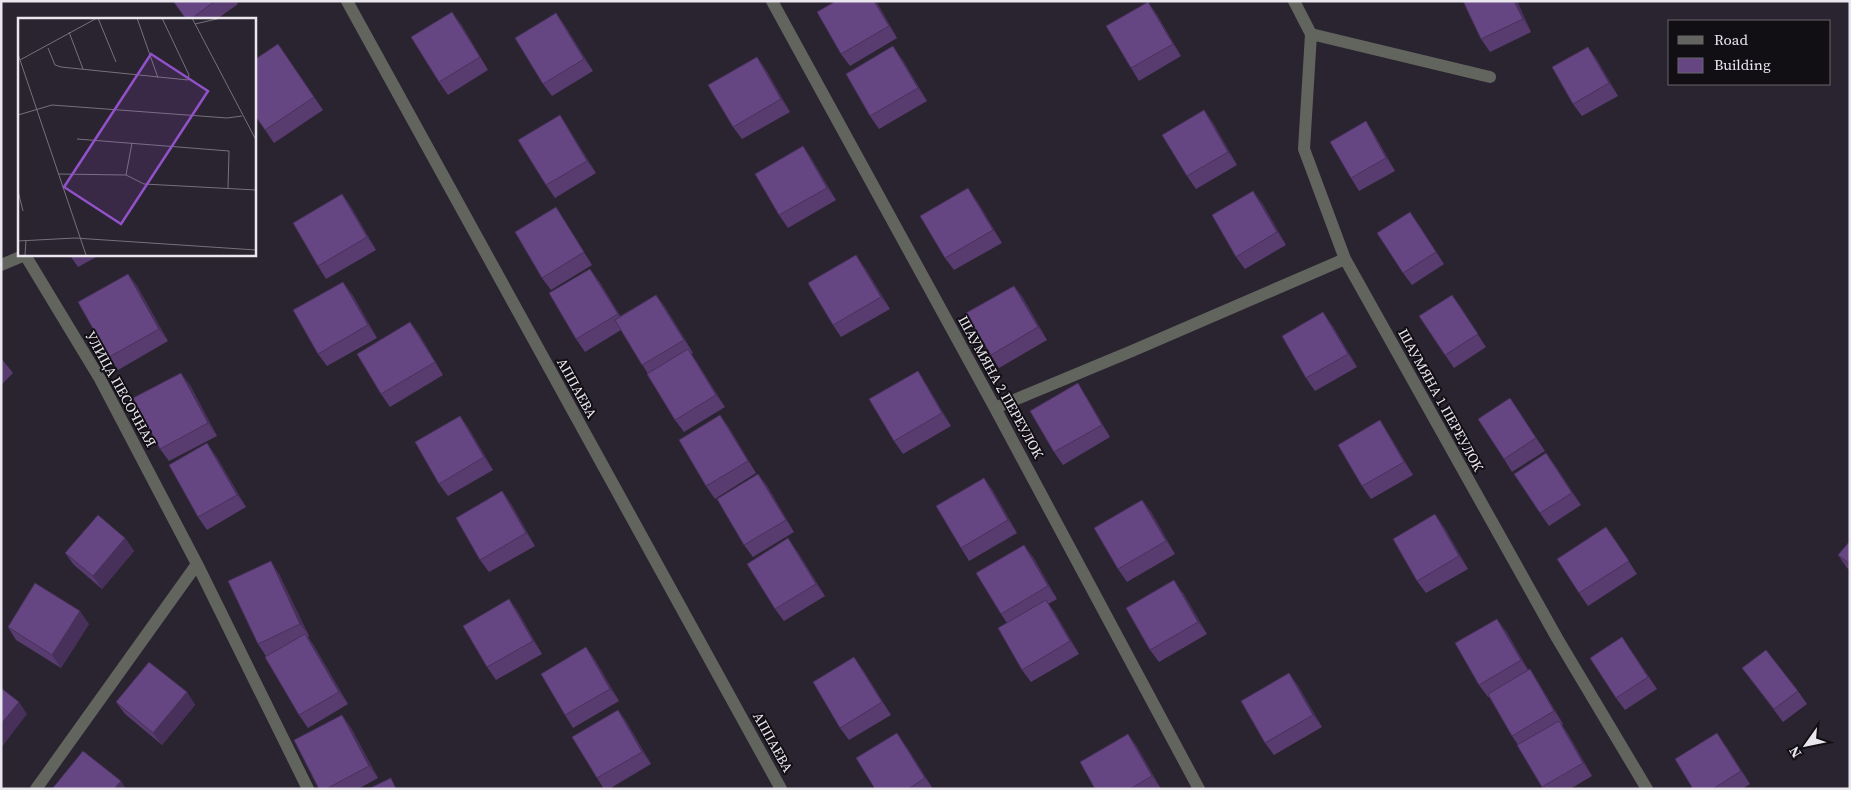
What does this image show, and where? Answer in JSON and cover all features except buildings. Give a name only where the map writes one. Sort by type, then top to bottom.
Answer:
[{"type":"street","name":"АППАЕВА","points":[[347,1],[781,789]]},
{"type":"street","name":"ШАУМЯНА 2 ПЕРЕУЛОК","points":[[772,1],[995,408],[1199,789]]},
{"type":"street","points":[[1294,1],[1311,34],[1490,77]]},
{"type":"street","name":"ШАУМЯНА 1 ПЕРЕУЛОК","points":[[1311,34],[1304,149],[1345,259],[1557,638],[1647,789]]},
{"type":"street","name":"УЛИЦА ПЕСОЧНАЯ","points":[[1,265],[26,255],[100,379],[197,564],[308,789]]},
{"type":"street","points":[[995,408],[1132,352],[1345,259]]},
{"type":"street","points":[[36,789],[197,564]]}]
